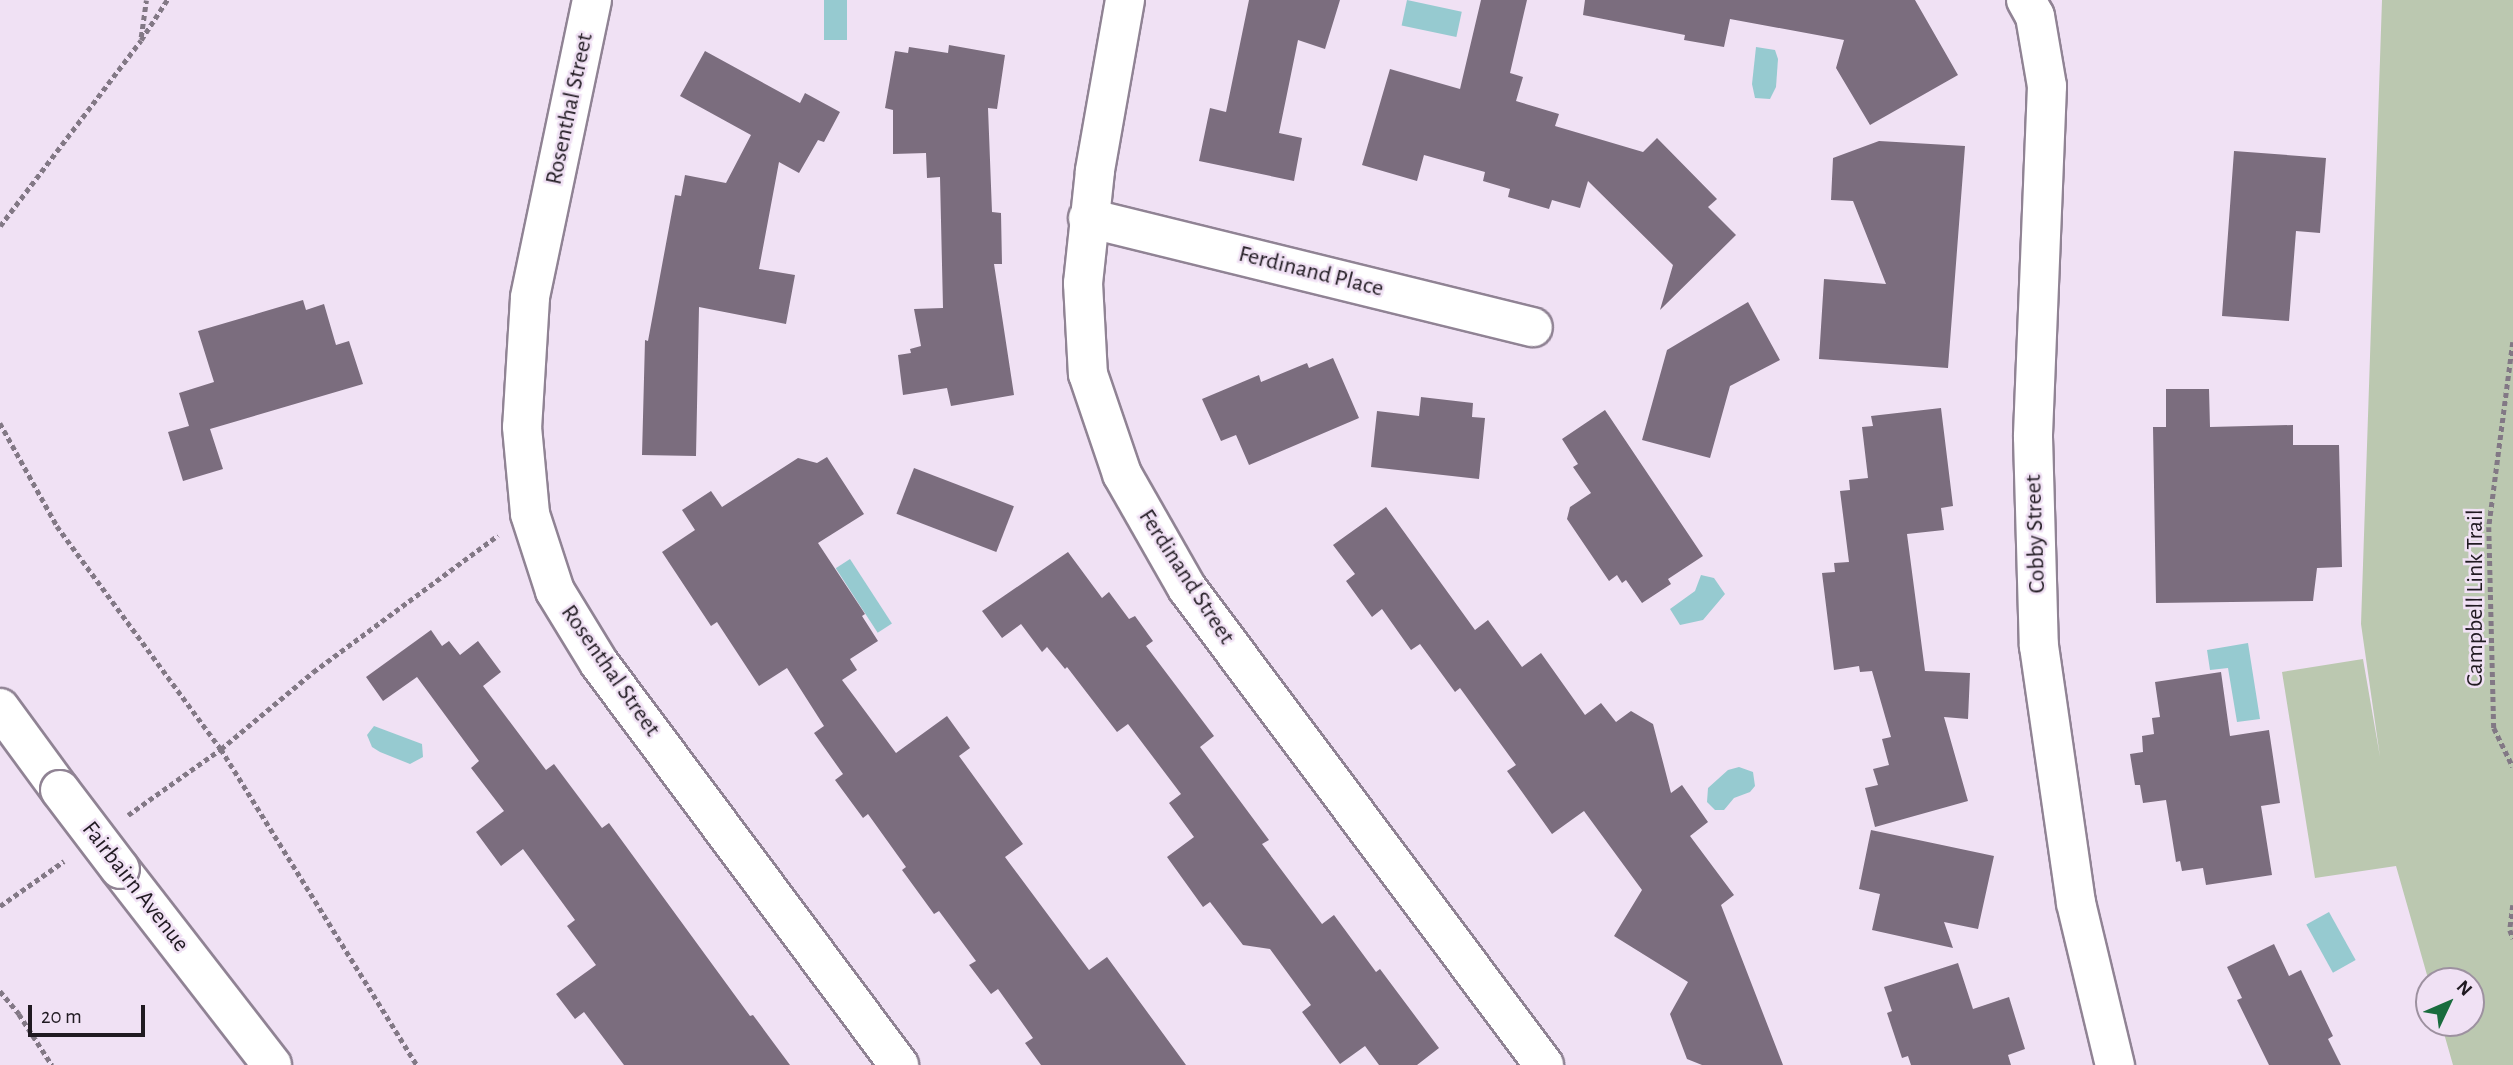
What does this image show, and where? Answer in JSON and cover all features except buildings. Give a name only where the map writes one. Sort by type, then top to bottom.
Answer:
[{"type":"street","name":"Rosenthal Street","points":[[592,0],[530,298],[522,427],[530,513],[555,591],[599,663],[899,1065]]},
{"type":"street","name":"Ferdinand Street","points":[[1125,0],[1088,218],[1083,284],[1088,373],[1122,474],[1187,588],[1544,1065]]},
{"type":"street","name":"Cobby Street","points":[[2026,0],[2035,16],[2046,86],[2033,438],[2039,646],[2076,902],[2115,1065]]},
{"type":"street","name":"Ferdinand Place","points":[[1088,218],[1533,327]]},
{"type":"street","name":"Fairbairn Avenue","points":[[0,708],[120,869],[272,1065]]},
{"type":"path","points":[[141,40],[146,0]]},
{"type":"path","points":[[0,226],[141,40],[167,0]]},
{"type":"path","name":"Campbell Link Trail","points":[[2513,342],[2489,527],[2494,728],[2513,767]]},
{"type":"path","points":[[0,424],[57,526],[221,749],[417,1065]]},
{"type":"path","points":[[122,820],[221,749],[313,672],[506,529]]},
{"type":"path","points":[[0,906],[66,859]]},
{"type":"path","points":[[2513,905],[2510,930],[2513,937]]},
{"type":"path","points":[[0,991],[19,1014],[52,1065]]},
{"type":"shaded area","points":[[824,0],[847,0],[847,40],[824,40]]},
{"type":"shaded area","points":[[1407,0],[1462,12],[1456,37],[1402,25]]},
{"type":"shaded area","points":[[2382,0],[2513,0],[2513,1065],[2453,1065],[2445,1037],[2485,1037],[2485,967],[2425,967],[2396,866],[2315,878],[2282,672],[2363,659],[2380,757],[2361,624]]},
{"type":"shaded area","points":[[1756,47],[1775,50],[1778,59],[1776,87],[1770,99],[1755,98],[1752,84]]},
{"type":"shaded area","points":[[850,559],[892,624],[878,633],[836,568]]},
{"type":"shaded area","points":[[1701,575],[1714,578],[1725,594],[1703,620],[1680,625],[1670,609],[1695,591]]},
{"type":"shaded area","points":[[2248,643],[2260,719],[2237,722],[2228,668],[2210,670],[2207,650]]},
{"type":"shaded area","points":[[374,726],[422,744],[423,757],[410,764],[372,747],[367,735]]},
{"type":"shaded area","points":[[1739,767],[1753,772],[1755,786],[1750,792],[1734,798],[1724,810],[1715,810],[1707,802],[1708,788],[1728,770]]},
{"type":"shaded area","points":[[2329,912],[2356,960],[2333,973],[2306,925]]}]
